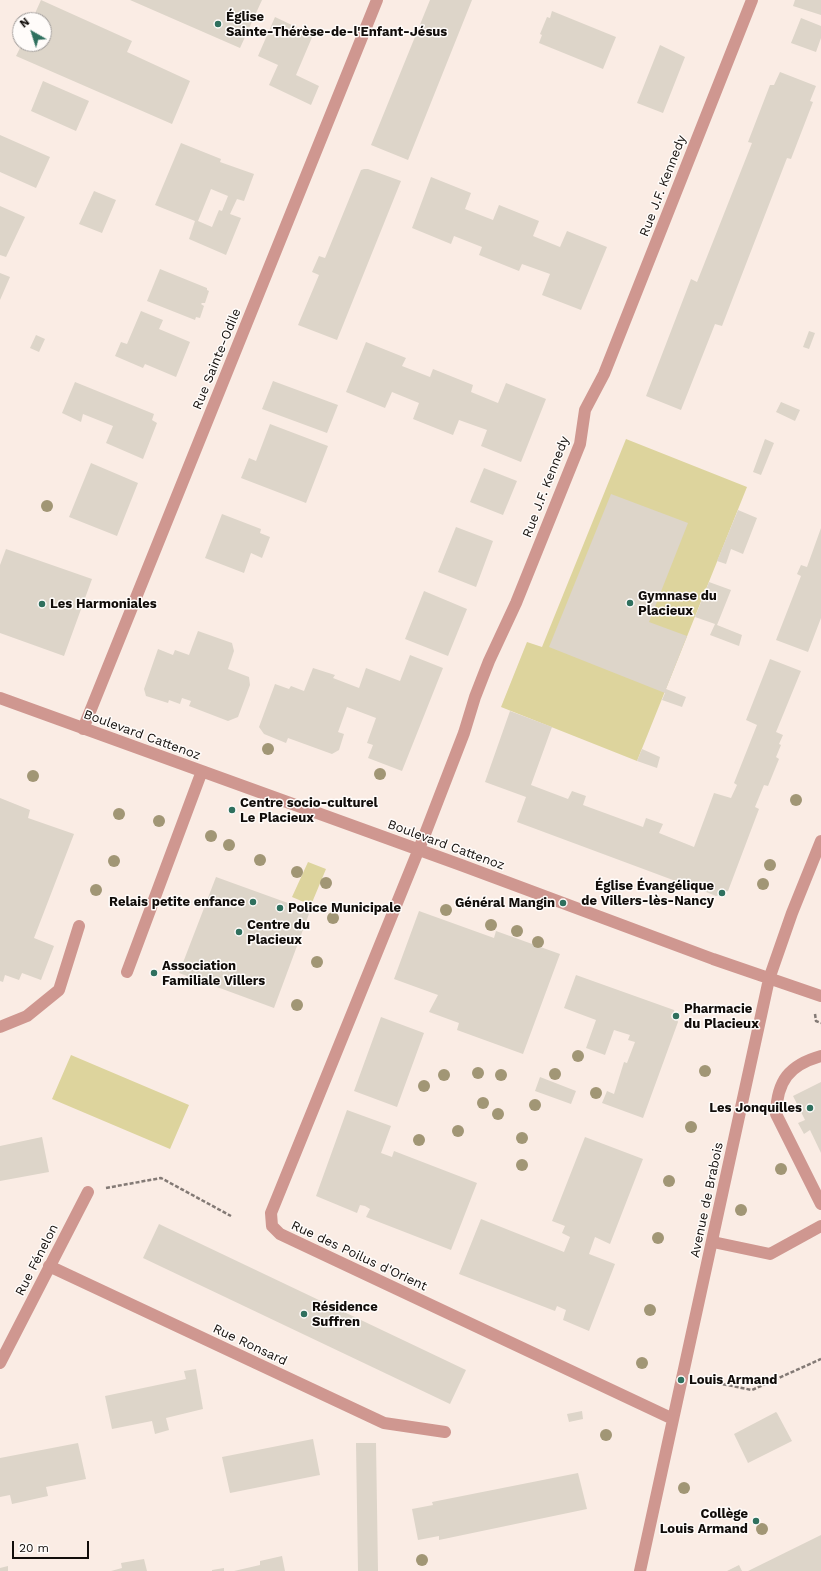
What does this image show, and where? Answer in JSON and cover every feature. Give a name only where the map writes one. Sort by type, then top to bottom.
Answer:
[{"type":"street","name":"Rue Sainte-Odile","points":[[83,729],[377,0]]},
{"type":"street","name":"Rue J.F. Kennedy","points":[[418,850],[464,733],[475,697],[489,661],[516,603],[580,444],[585,410],[604,374],[752,0]]},
{"type":"street","name":"Boulevard Cattenoz","points":[[0,698],[769,979],[821,996]]},
{"type":"street","points":[[127,972],[202,771]]},
{"type":"street","name":"Avenue de Brabois","points":[[640,1571],[713,1242],[769,979],[792,913],[821,840]]},
{"type":"street","name":"Rue des Poilus d'Orient","points":[[418,850],[271,1213],[272,1226],[280,1234],[673,1419]]},
{"type":"street","points":[[0,1027],[27,1016],[59,990],[78,926]]},
{"type":"street","points":[[821,1056],[807,1060],[794,1068],[782,1081],[776,1097],[776,1114],[821,1204]]},
{"type":"street","name":"Rue Fénelon","points":[[0,1363],[88,1192]]},
{"type":"street","points":[[713,1242],[770,1254],[821,1226]]},
{"type":"street","name":"Rue Ronsard","points":[[49,1266],[384,1423],[445,1432]]},
{"type":"path","points":[[88,1192],[161,1178],[231,1216]]},
{"type":"path","points":[[717,1383],[752,1390],[821,1360]]},
{"type":"shaded area","name":"Gymnase du Placieux","points":[[626,439],[747,487],[637,761],[501,707],[527,642],[542,647]]},
{"type":"shaded area","points":[[308,862],[326,869],[311,905],[292,897]]},
{"type":"shaded area","points":[[71,1055],[189,1105],[170,1149],[52,1099]]},
{"type":"building","points":[[41,0],[132,41],[127,52],[190,81],[172,124],[16,56],[18,52],[52,52],[52,12],[36,12]]},
{"type":"building","name":"Église Sainte-Thérèse-de-l'Enfant-Jésus","points":[[130,0],[262,0],[240,48]]},
{"type":"building","points":[[430,0],[472,0],[408,160],[371,145]]},
{"type":"building","points":[[795,0],[821,0],[821,15],[793,6]]},
{"type":"building","points":[[552,11],[616,37],[603,69],[539,43],[542,35],[540,34],[547,17],[550,18]]},
{"type":"building","points":[[275,17],[313,35],[296,75],[319,86],[311,105],[269,85],[278,65],[258,56]]},
{"type":"building","points":[[801,18],[821,26],[821,38],[816,52],[791,43]]},
{"type":"building","points":[[660,45],[685,57],[663,113],[637,103]]},
{"type":"building","points":[[780,72],[816,86],[810,101],[813,102],[791,159],[787,158],[722,326],[715,324],[681,410],[646,396],[691,279],[697,282],[752,143],[748,142],[770,85],[774,85]]},
{"type":"building","points":[[43,81],[89,101],[76,131],[31,111]]},
{"type":"building","points":[[0,135],[50,157],[36,188],[0,172]]},
{"type":"building","points":[[181,143],[221,159],[220,162],[254,174],[244,201],[237,199],[230,214],[241,218],[226,255],[189,239],[195,221],[155,205]],"holes":[[[211,189],[228,196],[222,211],[219,210],[212,227],[198,221]]]},
{"type":"building","points":[[368,169],[401,181],[337,340],[298,325],[319,275],[312,272],[319,256],[325,258],[361,170]]},
{"type":"building","points":[[431,177],[471,193],[465,209],[493,220],[499,205],[539,221],[533,236],[560,247],[567,231],[607,247],[581,310],[542,295],[550,274],[522,264],[519,271],[479,255],[482,247],[454,236],[451,244],[412,228]]},
{"type":"building","points":[[94,191],[116,200],[102,233],[79,224]]},
{"type":"building","points":[[0,206],[25,217],[6,257],[0,255]]},
{"type":"building","points":[[160,269],[207,288],[209,291],[205,303],[201,304],[204,306],[200,318],[196,317],[195,320],[147,301]]},
{"type":"building","points":[[0,273],[10,277],[0,300]]},
{"type":"building","points":[[141,311],[163,320],[159,329],[190,342],[176,377],[145,364],[143,368],[115,356],[121,342],[127,344]]},
{"type":"building","points":[[809,331],[815,333],[809,349],[803,347]]},
{"type":"building","points":[[36,335],[45,339],[39,352],[30,348]]},
{"type":"building","points":[[366,342],[406,358],[402,366],[430,377],[433,369],[473,385],[471,392],[498,403],[506,383],[546,399],[521,462],[481,446],[487,430],[459,420],[453,435],[413,419],[419,403],[392,392],[385,408],[346,392]]},
{"type":"building","points":[[273,381],[338,405],[327,433],[262,409]]},
{"type":"building","points":[[75,382],[154,414],[152,420],[157,423],[143,459],[106,443],[113,426],[83,414],[81,422],[62,413]]},
{"type":"building","points":[[781,402],[800,410],[795,421],[776,412]]},
{"type":"building","points":[[270,424],[328,446],[306,503],[241,478],[249,458],[256,461]]},
{"type":"building","points":[[765,439],[774,443],[761,475],[753,472]]},
{"type":"building","points":[[91,463],[138,483],[117,536],[69,517]]},
{"type":"building","points":[[484,468],[517,481],[503,515],[470,502]]},
{"type":"building","points":[[611,494],[688,523],[649,622],[687,636],[666,689],[686,697],[682,707],[662,700],[665,693],[549,647]]},
{"type":"building","points":[[738,510],[757,518],[743,554],[731,549],[726,564],[717,561]]},
{"type":"building","points":[[222,514],[261,529],[260,533],[270,537],[262,558],[251,553],[244,573],[205,558]]},
{"type":"building","points":[[456,527],[493,541],[476,587],[438,572]]},
{"type":"building","points":[[821,528],[821,618],[808,652],[776,640],[801,576],[797,574],[801,565],[807,567]]},
{"type":"building","name":"Les Harmoniales","points":[[6,549],[92,579],[64,656],[0,633],[0,565]]},
{"type":"building","points":[[709,582],[731,590],[717,625],[742,635],[739,646],[710,635],[715,624],[695,617]]},
{"type":"building","points":[[424,591],[467,609],[448,656],[405,639]]},
{"type":"building","points":[[198,631],[232,643],[234,651],[228,669],[249,677],[250,685],[238,717],[228,721],[189,706],[191,701],[182,698],[180,704],[169,700],[168,703],[146,696],[144,689],[158,649],[173,655],[175,650],[189,655]]},
{"type":"building","points":[[410,655],[443,668],[402,771],[368,758],[373,745],[367,743],[376,718],[347,707],[338,732],[344,734],[339,750],[332,754],[288,738],[286,743],[264,734],[259,727],[275,684],[289,689],[291,686],[304,691],[313,668],[335,675],[333,678],[359,688],[366,668],[400,681]]},
{"type":"building","points":[[770,659],[801,671],[776,732],[783,735],[776,757],[779,759],[768,786],[764,785],[755,807],[759,809],[728,891],[716,896],[517,822],[526,797],[485,782],[510,711],[552,727],[531,785],[568,799],[572,791],[586,796],[583,805],[643,827],[646,818],[663,824],[659,833],[694,847],[714,793],[731,798],[737,785],[734,783],[757,725],[746,720]]},
{"type":"building","points":[[642,749],[660,757],[657,768],[637,761]]},
{"type":"building","points":[[0,798],[30,810],[28,818],[74,834],[34,938],[54,946],[41,980],[22,973],[19,980],[5,975],[3,982],[0,981]]},
{"type":"building","points":[[216,877],[310,911],[274,1008],[179,973]]},
{"type":"building","points":[[419,911],[494,938],[496,931],[560,954],[523,1054],[457,1030],[459,1023],[429,1012],[438,995],[394,979]]},
{"type":"building","points":[[576,975],[674,1010],[678,1022],[643,1118],[602,1103],[607,1091],[614,1094],[624,1062],[627,1063],[635,1042],[628,1040],[630,1035],[614,1030],[605,1055],[586,1048],[596,1020],[564,1008]]},
{"type":"building","points":[[381,1017],[424,1033],[397,1107],[354,1091]]},
{"type":"building","points":[[540,1077],[576,1091],[571,1104],[535,1091]]},
{"type":"building","name":"Les Jonquilles","points":[[821,1082],[821,1153],[810,1130],[804,1134],[798,1123],[805,1120],[793,1096]]},
{"type":"building","points":[[347,1110],[391,1126],[381,1153],[392,1157],[394,1151],[477,1183],[451,1250],[366,1217],[370,1209],[365,1206],[360,1205],[357,1213],[316,1196]]},
{"type":"building","points":[[42,1137],[49,1172],[0,1181],[0,1146]]},
{"type":"building","points":[[585,1137],[643,1159],[610,1244],[595,1237],[589,1254],[615,1264],[589,1331],[563,1320],[566,1310],[557,1306],[555,1311],[459,1274],[481,1219],[564,1252],[570,1237],[562,1233],[565,1226],[552,1221]]},
{"type":"building","name":"Résidence Suffren","points":[[159,1224],[466,1370],[450,1404],[143,1258]]},
{"type":"building","points":[[196,1369],[203,1409],[166,1418],[169,1430],[155,1434],[152,1421],[112,1429],[105,1396],[186,1379],[184,1371]]},
{"type":"building","points":[[582,1411],[583,1419],[569,1422],[567,1414]]},
{"type":"building","points":[[776,1412],[792,1441],[748,1463],[734,1434]]},
{"type":"building","points":[[313,1439],[320,1475],[230,1493],[222,1457]]},
{"type":"building","points":[[78,1443],[86,1479],[46,1487],[48,1496],[12,1504],[10,1495],[0,1497],[0,1458]]},
{"type":"building","points":[[356,1443],[376,1443],[378,1571],[358,1571]]},
{"type":"building","points":[[578,1473],[587,1509],[439,1540],[439,1536],[418,1540],[412,1509],[433,1505],[432,1502]]},
{"type":"building","points":[[821,1535],[821,1571],[748,1571]]},
{"type":"building","points":[[282,1556],[285,1571],[234,1571],[260,1565],[260,1561]]},
{"type":"building","points":[[144,1559],[147,1571],[111,1571],[122,1568],[121,1563]]},
{"type":"building","points":[[739,1565],[742,1571],[727,1571]]},
{"type":"building","points":[[8,1566],[8,1571],[0,1571],[0,1568]]},
{"type":"building","points":[[224,1568],[224,1571],[212,1571],[212,1570]]},
{"type":"place","name":"Église Sainte-Thérèse-de-l'Enfant-Jésus","points":[[218,24]]},
{"type":"place","name":"Gymnase du Placieux","points":[[630,603]]},
{"type":"place","name":"Les Harmoniales","points":[[42,604]]},
{"type":"place","name":"Centre socio-culturel Le Placieux","points":[[232,810]]},
{"type":"place","name":"Église Évangélique de Villers-lès-Nancy","points":[[722,893]]},
{"type":"place","name":"Relais petite enfance","points":[[253,902]]},
{"type":"place","name":"Général Mangin","points":[[563,903]]},
{"type":"place","name":"Police Municipale","points":[[280,908]]},
{"type":"place","name":"Centre du Placieux","points":[[239,932]]},
{"type":"place","name":"Association Familiale Villers","points":[[154,973]]},
{"type":"place","name":"Pharmacie du Placieux","points":[[676,1016]]},
{"type":"place","name":"Les Jonquilles","points":[[810,1108]]},
{"type":"place","name":"Résidence Suffren","points":[[304,1314]]},
{"type":"place","name":"Louis Armand","points":[[681,1380]]},
{"type":"place","name":"Collège Louis Armand","points":[[756,1521]]}]
